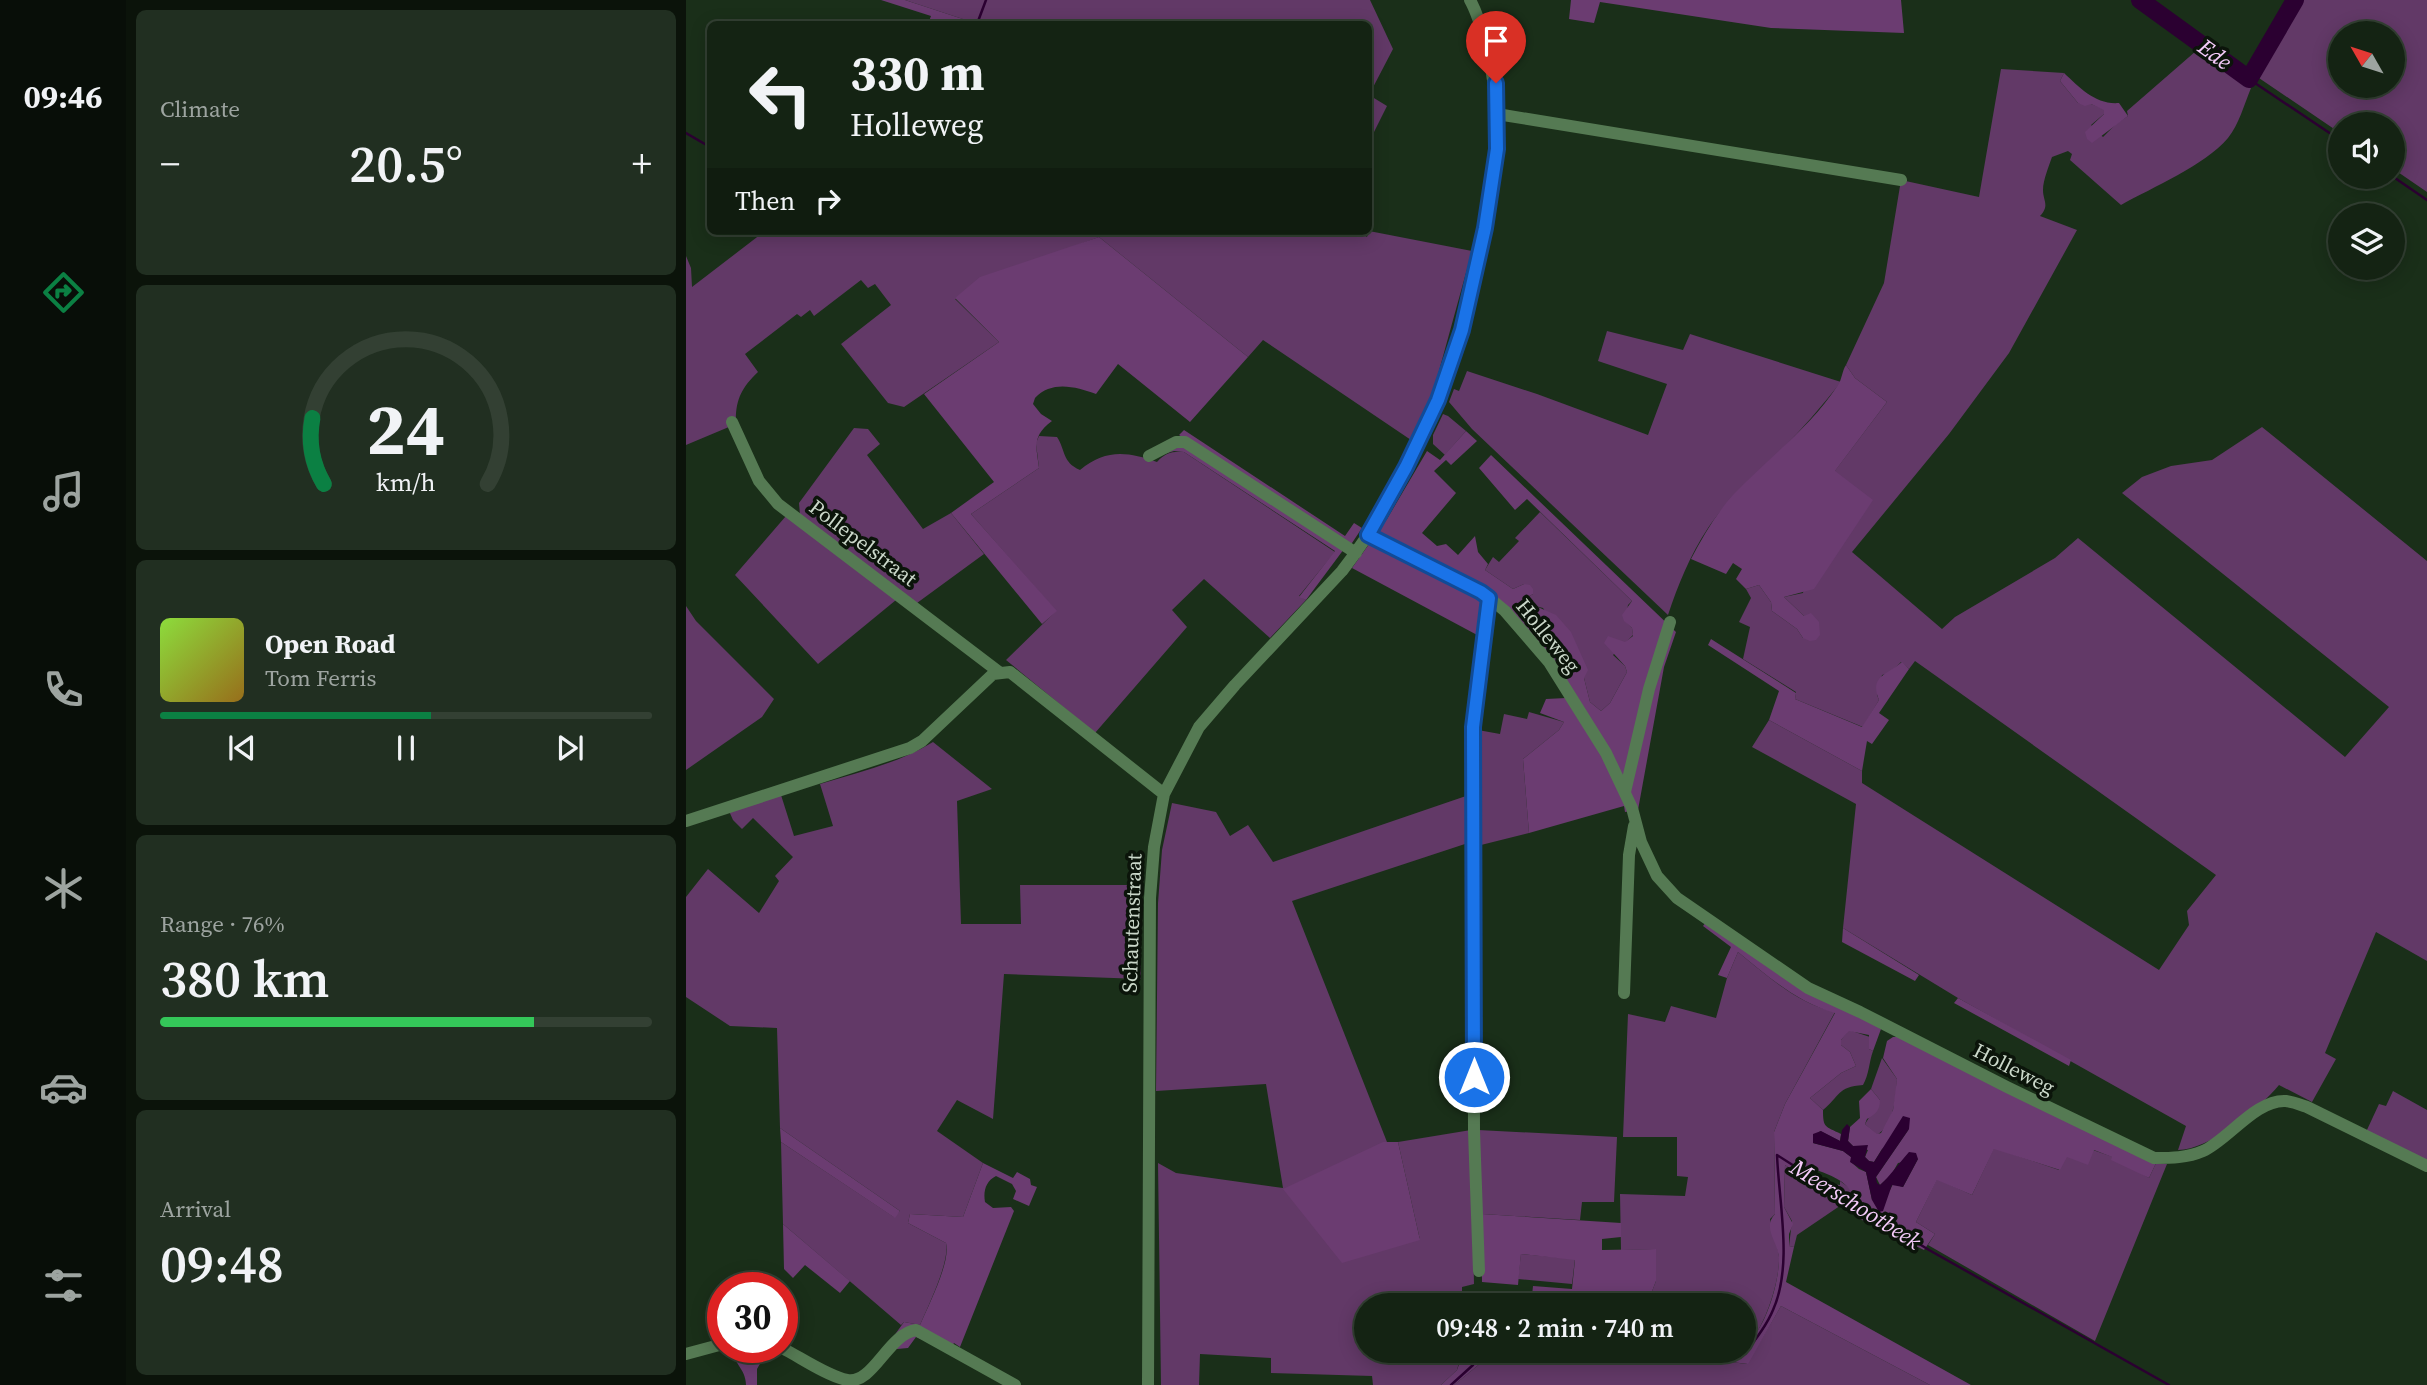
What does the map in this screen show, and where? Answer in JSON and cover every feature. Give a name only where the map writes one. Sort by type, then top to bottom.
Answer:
[{"type":"street","name":"Schautenstraat","points":[[1148,1385],[1150,898],[1154,848],[1164,794],[1199,727],[1356,553],[1406,467],[1438,400],[1462,330],[1485,228],[1497,149],[1496,83],[1470,0]]},
{"type":"street","points":[[1497,114],[1901,180]]},
{"type":"street","name":"Pollepelstraat","points":[[732,422],[759,481],[778,503],[999,672],[1010,672],[1164,794]]},
{"type":"street","points":[[1149,456],[1176,442],[1185,442],[1356,553]]},
{"type":"street","name":"Holleweg","points":[[1368,535],[1481,592],[1505,611],[1549,662],[1605,753],[1625,792],[1641,842],[1657,876],[1677,898],[1808,988],[2154,1158],[2178,1158],[2203,1151],[2268,1106],[2288,1101],[2307,1107],[2427,1167]]},
{"type":"street","points":[[1479,1271],[1474,1131],[1473,727],[1489,598]]},
{"type":"street","points":[[1625,792],[1650,689],[1670,622]]},
{"type":"street","points":[[686,821],[910,748],[922,741],[993,674],[999,672]]},
{"type":"street","name":"Holleweg","points":[[1624,993],[1629,855],[1635,821]]},
{"type":"street","points":[[798,1356],[835,1376],[848,1381],[857,1380],[866,1375],[901,1335],[916,1330],[996,1380],[1014,1385]]},
{"type":"street","points":[[686,1353],[707,1348]]},
{"type":"shaded area","points":[[881,0],[905,0],[969,21],[929,21],[931,16]]},
{"type":"shaded area","points":[[905,0],[1370,0],[1393,49],[1372,89],[1372,21],[969,21]]},
{"type":"shaded area","points":[[1571,0],[1901,0],[1904,33],[1771,28],[1600,2],[1594,23],[1569,19]]},
{"type":"shaded area","points":[[2301,0],[2427,0],[2427,192],[2405,177],[2405,112],[2328,112],[2328,125],[2256,76]]},
{"type":"shaded area","points":[[2196,51],[2251,88],[2232,133],[2206,158],[2121,205],[2070,160],[2072,154],[2068,151],[2052,157],[2043,186],[2045,206],[2040,216],[2077,230],[2009,353],[1949,434],[1852,552],[1942,629],[1955,617],[2055,558],[2078,538],[2345,757],[2389,707],[2122,493],[2142,477],[2171,466],[2212,460],[2262,427],[2427,561],[2427,961],[2376,932],[2325,1053],[2336,1059],[2312,1102],[2279,1085],[2246,1116],[2218,1136],[2178,1150],[2186,1126],[1958,998],[1843,928],[1856,804],[1752,747],[1769,720],[1862,771],[1862,783],[2159,970],[2189,925],[2187,911],[2216,875],[1915,661],[1909,669],[1901,662],[1890,673],[1882,675],[1877,695],[1879,700],[1863,727],[1795,699],[1796,692],[1743,659],[1750,627],[1739,622],[1751,598],[1746,589],[1759,585],[1771,602],[1772,611],[1797,629],[1803,638],[1804,616],[1784,597],[1803,593],[1834,472],[1887,402],[1855,378],[1846,365],[1884,283],[1901,180],[1979,197],[2001,69],[2064,73],[2060,81],[2078,103],[2104,109],[2104,114],[2091,125],[2103,137],[2128,116],[2127,111]]},
{"type":"shaded area","points":[[2064,73],[2082,90],[2096,98],[2119,103],[2128,116],[2092,143],[2085,132],[2104,114],[2104,110],[2091,104],[2085,106],[2078,103],[2060,81]]},
{"type":"shaded area","points":[[1372,97],[1387,106],[1372,136]]},
{"type":"shaded area","points":[[1372,232],[1472,251],[1434,389],[1411,440],[1263,340],[1248,357],[1099,237],[1048,256],[955,299],[999,342],[904,407],[888,403],[841,344],[891,305],[875,284],[868,288],[861,280],[814,316],[810,310],[801,317],[797,314],[745,354],[758,372],[740,395],[736,424],[686,445],[686,256],[691,268],[692,287],[760,235],[1367,237],[1372,235]]},
{"type":"shaded area","points":[[1099,237],[1248,357],[1190,422],[1118,364],[1096,394],[1072,387],[1056,387],[1035,398],[1033,404],[1041,414],[1052,421],[1038,437],[1039,468],[971,514],[1057,611],[1042,624],[951,513],[994,482],[924,394],[999,342],[955,298],[980,277]]},
{"type":"shaded area","points":[[1607,331],[1683,350],[1690,334],[1841,382],[1797,434],[1716,517],[1690,559],[1668,615],[1472,429],[1449,402],[1454,389],[1459,391],[1467,371],[1648,435],[1667,384],[1598,361]]},
{"type":"shaded area","points":[[1846,365],[1855,378],[1887,402],[1835,471],[1873,500],[1814,589],[1784,597],[1804,616],[1811,613],[1819,622],[1820,635],[1816,640],[1810,641],[1772,611],[1771,602],[1759,585],[1746,589],[1736,579],[1742,569],[1733,563],[1726,574],[1691,559],[1727,502],[1827,401],[1838,385]]},
{"type":"shaded area","points":[[1443,414],[1466,431],[1445,455],[1433,444],[1433,435]]},
{"type":"shaded area","points":[[854,428],[868,429],[880,444],[867,455],[923,529],[951,513],[984,554],[917,603],[800,515],[799,503]]},
{"type":"shaded area","points":[[1184,430],[1345,536],[1354,523],[1362,528],[1350,546],[1179,435]]},
{"type":"shaded area","points":[[1466,431],[1477,441],[1451,465],[1446,460],[1434,471],[1456,493],[1422,533],[1437,546],[1446,544],[1458,555],[1475,536],[1478,552],[1488,564],[1485,570],[1513,589],[1524,584],[1530,585],[1533,594],[1522,600],[1556,615],[1571,632],[1588,670],[1584,678],[1590,702],[1601,711],[1610,703],[1627,672],[1625,666],[1604,643],[1608,636],[1625,642],[1633,636],[1632,628],[1622,615],[1632,601],[1527,499],[1515,510],[1479,468],[1491,455],[1676,632],[1664,667],[1638,810],[1625,812],[1624,806],[1529,833],[1523,759],[1559,730],[1564,722],[1540,713],[1546,699],[1572,695],[1488,592],[1479,636],[1352,568],[1387,519],[1427,451],[1440,460]]},
{"type":"shaded area","points":[[1039,436],[1057,437],[1067,460],[1080,470],[1107,455],[1126,454],[1157,462],[1169,453],[1184,452],[1335,552],[1299,596],[1306,600],[1270,638],[1204,579],[1172,610],[1187,627],[1095,733],[1006,660],[1056,611],[971,514],[1039,468],[1036,443]]},
{"type":"shaded area","points":[[1183,445],[1344,549],[1306,600],[1299,597],[1335,551],[1184,452],[1164,454]]},
{"type":"shaded area","points":[[1540,512],[1632,601],[1628,605],[1625,621],[1632,628],[1633,635],[1613,655],[1625,666],[1627,672],[1610,703],[1601,711],[1590,702],[1584,678],[1543,608],[1522,600],[1533,594],[1524,584],[1513,589],[1485,570],[1493,557],[1499,562],[1519,541],[1515,538]]},
{"type":"shaded area","points":[[786,516],[896,600],[818,664],[735,575]]},
{"type":"shaded area","points":[[686,606],[696,621],[774,699],[762,717],[686,770]]},
{"type":"shaded area","points":[[1711,639],[1796,693],[1795,699],[1862,727],[1879,700],[1876,686],[1878,681],[1902,662],[1909,669],[1879,713],[1889,720],[1872,744],[1867,741],[1862,771],[1769,720],[1779,691],[1708,645]]},
{"type":"shaded area","points":[[1529,712],[1564,722],[1559,730],[1523,759],[1529,833],[1477,846],[1478,730],[1500,734],[1504,714],[1527,719]]},
{"type":"shaded area","points":[[933,742],[992,789],[957,801],[961,924],[1021,924],[1020,885],[1141,885],[1141,979],[1004,974],[993,1119],[957,1100],[937,1131],[983,1163],[963,1217],[910,1214],[908,1223],[946,1243],[946,1251],[938,1284],[920,1325],[904,1322],[901,1325],[783,1224],[781,1142],[894,1217],[900,1211],[780,1128],[777,1028],[730,1026],[686,997],[686,897],[708,869],[759,913],[779,881],[775,876],[793,857],[753,818],[742,829],[729,811],[781,795],[794,836],[833,826],[820,784],[893,761]]},
{"type":"shaded area","points":[[1466,796],[1468,843],[1292,901],[1387,1142],[1383,1142],[1420,1240],[1398,1142],[1471,1130],[1474,1284],[1462,1287],[1462,1293],[1354,1293],[1354,1363],[1459,1363],[1457,1370],[1441,1385],[1373,1385],[1372,1376],[1271,1373],[1271,1358],[1200,1354],[1199,1385],[1161,1385],[1158,1163],[1176,1173],[1283,1188],[1266,1084],[1156,1091],[1158,903],[1162,850],[1172,803],[1216,812],[1230,836],[1248,825],[1273,862]]},
{"type":"shaded area","points":[[1706,922],[1881,1029],[1873,1051],[1869,1049],[1869,1035],[1849,1031],[1841,1040],[1841,1045],[1850,1052],[1856,1066],[1841,1073],[1810,1098],[1823,1110],[1826,1126],[1841,1134],[1840,1141],[1820,1131],[1813,1143],[1843,1151],[1851,1157],[1851,1162],[1866,1172],[1872,1200],[1890,1190],[1893,1184],[1903,1187],[1918,1159],[1898,1163],[1891,1175],[1880,1185],[1876,1177],[1909,1129],[1882,1149],[1874,1162],[1865,1157],[1868,1150],[1853,1146],[1848,1141],[1850,1127],[1860,1118],[1859,1101],[1871,1089],[1880,1103],[1877,1111],[1865,1124],[1877,1134],[1881,1133],[1893,1110],[1897,1079],[1883,1058],[1887,1041],[1893,1037],[1898,1037],[2156,1163],[2149,1178],[2094,1150],[2088,1165],[2067,1157],[2060,1170],[1994,1149],[1972,1195],[1937,1180],[1916,1222],[1935,1234],[1924,1250],[1858,1218],[1864,1203],[1853,1197],[1847,1186],[1837,1179],[1814,1169],[1807,1179],[1785,1165],[1784,1207],[1793,1224],[1789,1234],[1789,1246],[1794,1247],[1786,1282],[1971,1385],[1930,1385],[1781,1306],[1756,1350],[1756,1333],[1771,1300],[1779,1261],[1770,1231],[1771,1220],[1775,1214],[1774,1132],[1785,1104],[1835,1013],[1795,995],[1738,952],[1727,978],[1718,975],[1731,947],[1703,926]]},
{"type":"shaded area","points":[[1843,928],[1919,975],[1915,981],[1842,942]]},
{"type":"shaded area","points":[[1738,952],[1795,996],[1835,1012],[1785,1104],[1774,1132],[1775,1214],[1770,1219],[1779,1266],[1768,1310],[1756,1333],[1756,1293],[1651,1293],[1656,1281],[1655,1249],[1621,1250],[1620,1194],[1685,1196],[1688,1177],[1677,1176],[1677,1137],[1623,1137],[1628,1014],[1665,1022],[1671,1006],[1716,1018],[1727,978]]},
{"type":"shaded area","points":[[1958,998],[2071,1060],[2069,1066],[1954,1003]]},
{"type":"shaded area","points":[[1849,1030],[1870,1037],[1869,1049],[1873,1051],[1867,1077],[1863,1085],[1843,1090],[1823,1110],[1810,1098],[1841,1073],[1856,1066],[1850,1052],[1841,1045],[1841,1040]]},
{"type":"shaded area","points":[[1882,1058],[1897,1079],[1897,1086],[1891,1117],[1877,1135],[1865,1124],[1880,1100],[1871,1089]]},
{"type":"shaded area","points":[[2393,1091],[2427,1110],[2427,1161],[2366,1132],[2379,1104],[2386,1106]]},
{"type":"shaded area","points":[[1903,1116],[1910,1118],[1909,1129],[1876,1177],[1877,1183],[1880,1185],[1909,1152],[1916,1153],[1918,1159],[1903,1187],[1892,1185],[1883,1211],[1879,1212],[1872,1200],[1866,1172],[1850,1162],[1851,1157],[1843,1151],[1813,1143],[1813,1134],[1821,1131],[1840,1141],[1842,1130],[1847,1124],[1850,1127],[1848,1141],[1853,1146],[1868,1145],[1865,1157],[1874,1162]]},
{"type":"shaded area","points":[[780,1128],[900,1211],[895,1218],[781,1142]]},
{"type":"shaded area","points":[[1478,1130],[1617,1137],[1614,1202],[1582,1202],[1580,1220],[1482,1214]]},
{"type":"shaded area","points":[[1383,1142],[1398,1142],[1420,1240],[1342,1263],[1283,1189]]},
{"type":"shaded area","points":[[1994,1148],[2059,1170],[2066,1157],[2093,1150],[2113,1157],[2149,1178],[2156,1163],[2167,1164],[2095,1341],[1928,1245],[1935,1234],[1916,1222],[1937,1179],[1972,1195]]},
{"type":"shaded area","points":[[983,1163],[1013,1178],[1017,1172],[1030,1179],[1031,1185],[1037,1187],[1029,1206],[1013,1199],[1016,1191],[1012,1184],[996,1176],[990,1181],[985,1190],[985,1202],[993,1208],[1011,1207],[1014,1211],[960,1347],[954,1343],[949,1351],[916,1337],[908,1348],[897,1349],[891,1340],[904,1322],[920,1325],[938,1284],[947,1251],[946,1243],[908,1223],[910,1214],[963,1217]]},
{"type":"shaded area","points":[[1785,1165],[1807,1179],[1811,1173],[1811,1181],[1840,1185],[1840,1181],[1851,1189],[1853,1197],[1797,1235],[1794,1247],[1789,1246],[1792,1221],[1784,1207]]},
{"type":"shaded area","points":[[1482,1214],[1621,1223],[1621,1237],[1602,1239],[1602,1250],[1656,1249],[1656,1281],[1651,1293],[1532,1293],[1533,1286],[1572,1289],[1575,1260],[1521,1254],[1518,1285],[1482,1282]]},
{"type":"shaded area","points":[[783,1224],[850,1281],[840,1293],[805,1265],[798,1273],[787,1272],[784,1269]]},
{"type":"shaded area","points":[[1521,1254],[1575,1259],[1572,1284],[1518,1279]]},
{"type":"shaded area","points":[[1781,1306],[1930,1385],[1454,1385],[1481,1363],[1747,1364],[1756,1363],[1756,1349]]},
{"type":"shaded area","points":[[737,1363],[760,1363],[757,1369],[757,1385],[746,1385]]},
{"type":"shaded area","points":[[1460,1363],[1481,1363],[1454,1385],[1441,1385],[1457,1370]]},
{"type":"waterway","points":[[978,21],[986,0]]},
{"type":"waterway","name":"Ede","points":[[2140,0],[2249,79],[2295,0]]},
{"type":"waterway","points":[[2249,79],[2328,132]]},
{"type":"waterway","points":[[686,133],[707,145]]},
{"type":"waterway","points":[[2405,185],[2427,200]]},
{"type":"waterway","name":"Meerschootbeek","points":[[1756,1339],[1770,1316],[1782,1274],[1784,1254],[1777,1155],[1813,1178]]},
{"type":"waterway","name":"Meerschootbeek","points":[[1834,1191],[1929,1250],[2169,1385]]},
{"type":"waterway","name":"Meerschootbeek","points":[[1451,1385],[1473,1365]]},
{"type":"route","points":[[1474,1077],[1473,727],[1489,598],[1368,535],[1406,467],[1438,400],[1462,330],[1485,228],[1497,149],[1496,83]]}]
